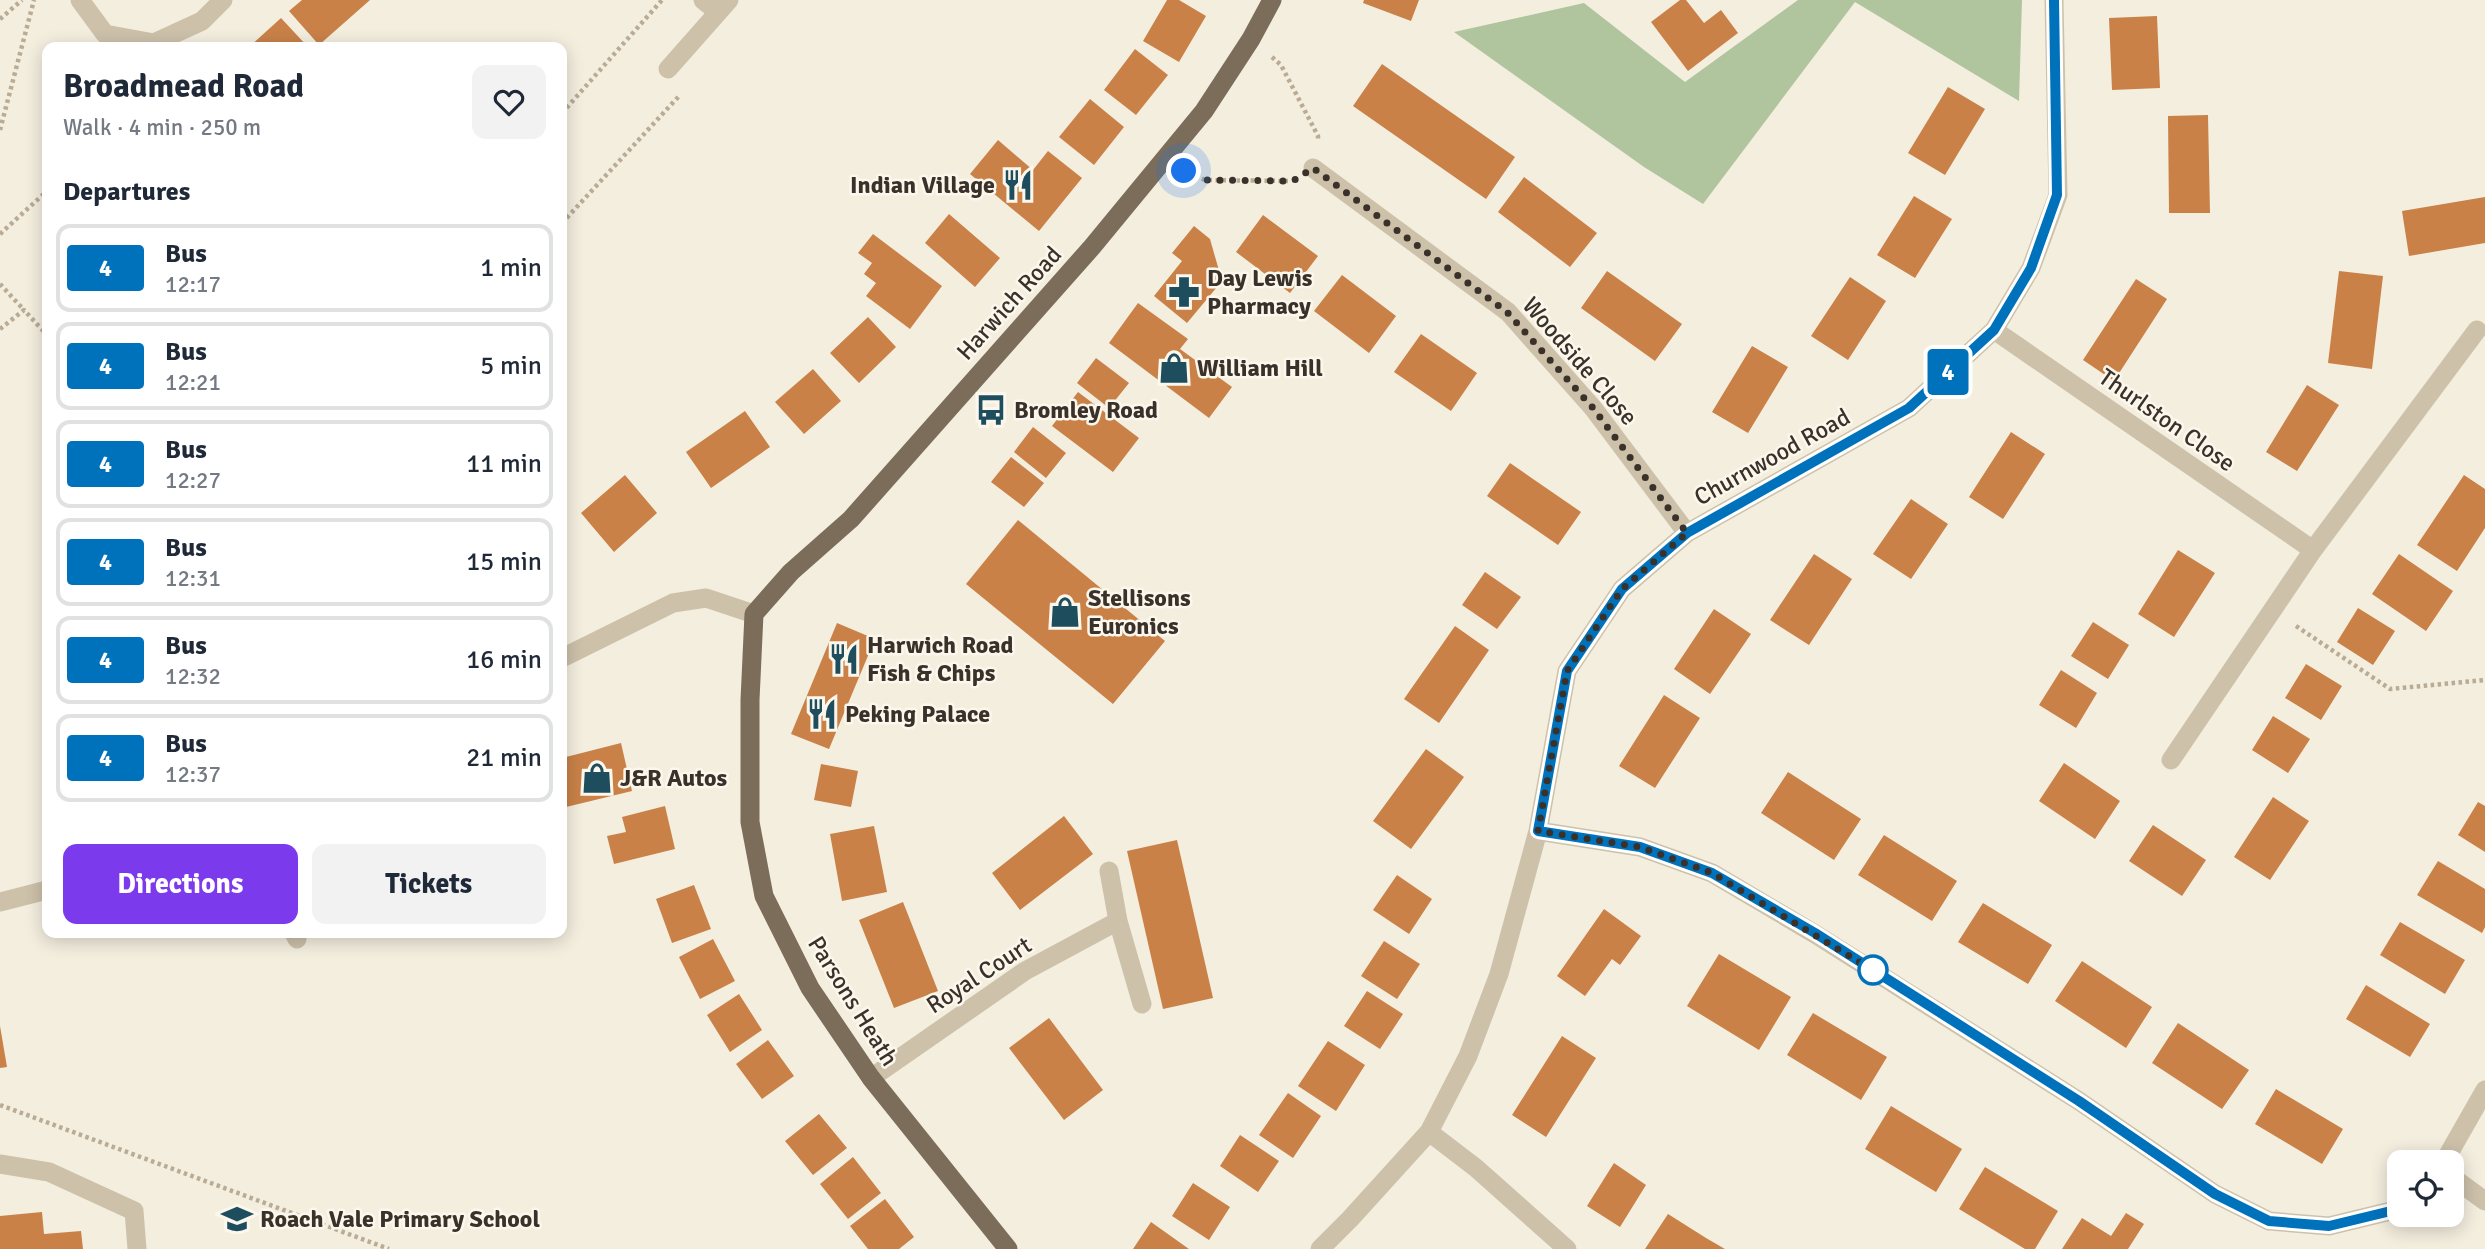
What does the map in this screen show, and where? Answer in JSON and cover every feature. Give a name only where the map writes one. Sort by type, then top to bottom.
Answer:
[{"type":"main road","name":"Harwich Road","points":[[754,614],[791,572],[851,519],[1092,247],[1205,110],[1251,40],[1272,0]]},
{"type":"main road","name":"Parsons Heath","points":[[754,614],[750,700],[750,822],[764,897],[810,988],[871,1078],[1008,1249]]},
{"type":"street","points":[[80,0],[105,33],[149,42]]},
{"type":"street","points":[[156,42],[202,21],[223,0]]},
{"type":"street","name":"Churnwood Road","points":[[1320,1249],[1429,1132],[1468,1056],[1500,974],[1538,831],[1567,671],[1622,589],[1687,533],[1909,408],[1994,330],[2031,268],[2057,195],[2054,0]]},
{"type":"street","points":[[668,69],[717,4]]},
{"type":"street","name":"Woodside Close","points":[[1313,168],[1507,312],[1593,408],[1687,533]]},
{"type":"street","name":"Thurlston Close","points":[[1994,330],[2313,550]]},
{"type":"street","points":[[2171,760],[2313,550],[2477,330]]},
{"type":"street","points":[[567,656],[673,603],[706,598],[754,614]]},
{"type":"street","points":[[1538,831],[1640,847],[1712,873],[1815,933],[2079,1101],[2215,1194],[2269,1221],[2329,1226],[2387,1212]]},
{"type":"street","points":[[1109,870],[1118,921],[1143,1004]]},
{"type":"street","points":[[0,902],[42,891]]},
{"type":"street","name":"Royal Court","points":[[871,1078],[1025,971],[1118,921]]},
{"type":"street","points":[[2452,1150],[2485,1090]]},
{"type":"street","points":[[1429,1132],[1476,1168],[1567,1249]]},
{"type":"street","points":[[0,1164],[49,1172],[134,1211],[137,1249]]},
{"type":"street","points":[[2464,1186],[2485,1201]]},
{"type":"path","points":[[0,19],[22,0]]},
{"type":"path","points":[[0,130],[34,0]]},
{"type":"path","points":[[567,107],[662,0]]},
{"type":"path","points":[[1163,161],[1205,180],[1293,181],[1313,168],[1318,136],[1281,65],[1251,40]]},
{"type":"path","points":[[567,218],[688,87],[668,69]]},
{"type":"path","points":[[0,234],[42,196]]},
{"type":"path","points":[[0,285],[42,330]]},
{"type":"path","points":[[0,329],[24,310]]},
{"type":"path","points":[[2273,610],[2390,689],[2485,680]]},
{"type":"path","points":[[0,1105],[389,1249]]},
{"type":"green space","points":[[1798,0],[2022,0],[2019,101],[1855,2],[1703,204],[1644,167],[1454,32],[1584,3],[1685,82]]},
{"type":"building","points":[[302,0],[370,0],[322,42],[316,42],[289,11]]},
{"type":"building","points":[[1167,0],[1179,0],[1206,16],[1179,62],[1143,41]]},
{"type":"building","points":[[1364,0],[1419,0],[1411,21],[1363,3]]},
{"type":"building","points":[[1680,0],[1686,0],[1704,23],[1721,10],[1738,33],[1688,71],[1651,22]]},
{"type":"building","points":[[2157,16],[2160,88],[2112,90],[2109,18]]},
{"type":"building","points":[[281,18],[303,42],[255,42]]},
{"type":"building","points":[[1135,49],[1168,75],[1136,115],[1104,90]]},
{"type":"building","points":[[1382,64],[1515,157],[1486,199],[1353,106]]},
{"type":"building","points":[[1948,87],[1985,109],[1945,175],[1908,153]]},
{"type":"building","points":[[1090,99],[1124,127],[1094,165],[1059,137]]},
{"type":"building","points":[[2208,115],[2210,213],[2169,213],[2168,116]]},
{"type":"building","name":"Indian Village","points":[[998,140],[1033,170],[1048,151],[1082,178],[1039,231],[970,174]]},
{"type":"building","points":[[1524,177],[1597,233],[1570,267],[1498,212]]},
{"type":"building","points":[[1914,196],[1952,219],[1915,278],[1877,255]]},
{"type":"building","points":[[2485,197],[2485,243],[2409,256],[2402,211]]},
{"type":"building","points":[[949,214],[1000,258],[975,287],[925,243]]},
{"type":"building","points":[[1263,215],[1318,256],[1290,293],[1236,252]]},
{"type":"building","points":[[1194,226],[1210,239],[1222,281],[1187,323],[1154,296],[1182,261],[1172,253]]},
{"type":"building","points":[[873,234],[942,286],[910,329],[866,296],[876,283],[864,274],[872,263],[858,253]]},
{"type":"building","points":[[1607,271],[1682,324],[1655,361],[1581,308]]},
{"type":"building","points":[[2339,271],[2383,276],[2372,369],[2328,363]]},
{"type":"building","points":[[1342,275],[1396,316],[1369,353],[1314,311]]},
{"type":"building","points":[[1850,277],[1886,301],[1848,360],[1811,336]]},
{"type":"building","points":[[2136,279],[2167,299],[2114,381],[2083,360]]},
{"type":"building","name":"William Hill","points":[[1138,303],[1188,339],[1180,349],[1232,387],[1209,418],[1109,343]]},
{"type":"building","points":[[868,317],[896,347],[859,383],[830,353]]},
{"type":"building","points":[[1421,334],[1477,373],[1451,411],[1394,372]]},
{"type":"building","points":[[1752,346],[1788,367],[1748,433],[1712,412]]},
{"type":"building","points":[[1096,358],[1129,383],[1109,408],[1077,383]]},
{"type":"building","points":[[813,369],[841,401],[804,434],[775,402]]},
{"type":"building","points":[[2307,385],[2339,405],[2297,471],[2266,452]]},
{"type":"building","points":[[1078,392],[1139,438],[1113,472],[1052,426]]},
{"type":"building","points":[[745,411],[770,447],[711,488],[686,452]]},
{"type":"building","points":[[1033,427],[1066,453],[1046,478],[1014,452]]},
{"type":"building","points":[[2011,432],[2045,454],[2003,519],[1969,497]]},
{"type":"building","points":[[1011,457],[1044,483],[1024,507],[991,482]]},
{"type":"building","points":[[1510,463],[1581,512],[1558,545],[1487,496]]},
{"type":"building","points":[[625,475],[657,513],[614,552],[581,513]]},
{"type":"building","points":[[2464,475],[2485,489],[2485,528],[2457,571],[2417,545]]},
{"type":"building","points":[[1911,499],[1948,524],[1911,579],[1873,554]]},
{"type":"building","name":"Stellisons Euronics","points":[[1018,520],[1165,641],[1113,704],[966,584]]},
{"type":"building","points":[[2178,550],[2215,573],[2174,637],[2138,614]]},
{"type":"building","points":[[1814,554],[1852,579],[1809,645],[1770,620]]},
{"type":"building","points":[[2399,554],[2453,591],[2426,631],[2372,594]]},
{"type":"building","points":[[1485,572],[1521,597],[1497,629],[1462,605]]},
{"type":"building","points":[[2358,608],[2395,631],[2373,665],[2337,642]]},
{"type":"building","points":[[1714,609],[1751,634],[1710,694],[1674,669]]},
{"type":"building","points":[[2093,622],[2129,645],[2108,679],[2071,656]]},
{"type":"building","points":[[837,623],[875,639],[829,749],[791,734]]},
{"type":"building","points":[[1455,626],[1489,650],[1439,723],[1404,699]]},
{"type":"building","points":[[2306,664],[2342,686],[2321,720],[2285,698]]},
{"type":"building","points":[[2061,670],[2097,693],[2076,728],[2039,705]]},
{"type":"building","points":[[1664,695],[1700,718],[1655,788],[1619,766]]},
{"type":"building","points":[[2273,716],[2310,739],[2288,773],[2252,750]]},
{"type":"building","name":"J&R Autos","points":[[621,743],[632,791],[567,807],[567,757]]},
{"type":"building","points":[[1426,749],[1464,777],[1411,849],[1373,821]]},
{"type":"building","points":[[2064,763],[2120,801],[2095,839],[2039,801]]},
{"type":"building","points":[[821,764],[858,771],[851,807],[814,800]]},
{"type":"building","points":[[1788,772],[1861,819],[1834,860],[1761,813]]},
{"type":"building","points":[[2273,797],[2309,821],[2270,880],[2234,857]]},
{"type":"building","points":[[2478,802],[2485,806],[2485,852],[2458,835]]},
{"type":"building","points":[[665,806],[675,849],[614,864],[607,836],[626,832],[622,817]]},
{"type":"building","points":[[1064,816],[1093,854],[1020,910],[992,873]]},
{"type":"building","points":[[2153,825],[2206,860],[2182,896],[2129,861]]},
{"type":"building","points":[[874,826],[887,892],[842,901],[830,834]]},
{"type":"building","points":[[1884,835],[1957,881],[1932,921],[1858,875]]},
{"type":"building","points":[[1177,840],[1213,998],[1163,1009],[1127,851]]},
{"type":"building","points":[[2438,861],[2485,889],[2485,927],[2482,933],[2417,895]]},
{"type":"building","points":[[1397,875],[1432,899],[1409,934],[1373,910]]},
{"type":"building","points":[[694,885],[711,929],[672,943],[656,899]]},
{"type":"building","points":[[903,902],[938,991],[894,1008],[859,920]]},
{"type":"building","points":[[1983,903],[2052,945],[2028,984],[1958,942]]},
{"type":"building","points":[[1604,909],[1641,936],[1620,965],[1612,959],[1585,996],[1557,976]]},
{"type":"building","points":[[2400,922],[2465,960],[2445,994],[2380,955]]},
{"type":"building","points":[[713,939],[735,981],[700,999],[679,957]]},
{"type":"building","points":[[1384,941],[1420,964],[1397,999],[1361,976]]},
{"type":"building","points":[[1719,954],[1791,997],[1759,1050],[1687,1006]]},
{"type":"building","points":[[2082,961],[2152,1007],[2126,1048],[2055,1001]]},
{"type":"building","points":[[2366,985],[2430,1024],[2410,1057],[2346,1019]]},
{"type":"building","points":[[1367,991],[1403,1014],[1380,1049],[1344,1026]]},
{"type":"building","points":[[739,994],[762,1030],[730,1052],[707,1015]]},
{"type":"building","points":[[1813,1013],[1887,1057],[1861,1100],[1787,1055]]},
{"type":"building","points":[[1049,1018],[1103,1090],[1064,1120],[1009,1048]]},
{"type":"building","points":[[2178,1023],[2249,1070],[2222,1109],[2152,1063]]},
{"type":"building","points":[[0,1026],[7,1067],[0,1068]]},
{"type":"building","points":[[1562,1036],[1596,1058],[1546,1137],[1512,1115]]},
{"type":"building","points":[[768,1040],[794,1076],[762,1099],[736,1064]]},
{"type":"building","points":[[1328,1041],[1365,1065],[1336,1111],[1298,1086]]},
{"type":"building","points":[[2276,1089],[2343,1129],[2322,1164],[2255,1124]]},
{"type":"building","points":[[1288,1093],[1321,1116],[1293,1158],[1259,1135]]},
{"type":"building","points":[[1891,1106],[1962,1149],[1936,1192],[1865,1149]]},
{"type":"building","points":[[819,1114],[847,1148],[813,1175],[785,1141]]},
{"type":"building","points":[[1240,1135],[1279,1161],[1258,1192],[1220,1166]]},
{"type":"building","points":[[853,1157],[881,1193],[848,1219],[820,1184]]},
{"type":"building","points":[[1614,1163],[1646,1185],[1620,1227],[1587,1206]]},
{"type":"building","points":[[1985,1167],[2058,1211],[2035,1249],[2025,1249],[1959,1209]]},
{"type":"building","points":[[1193,1183],[1230,1207],[1209,1240],[1172,1216]]},
{"type":"building","points":[[885,1199],[914,1237],[899,1249],[868,1249],[850,1226]]},
{"type":"building","points":[[42,1212],[44,1234],[81,1231],[83,1249],[0,1249],[0,1216]]},
{"type":"building","points":[[2126,1213],[2144,1224],[2128,1249],[2062,1249],[2082,1218],[2111,1236]]},
{"type":"building","points":[[1668,1214],[1706,1238],[1725,1249],[1645,1249]]},
{"type":"building","points":[[1151,1222],[1189,1249],[1133,1249]]},
{"type":"bus line","name":"4","points":[[2054,0],[2057,195],[2031,268],[1994,330],[1909,408],[1687,533],[1622,589],[1567,671],[1538,831],[1640,847],[1712,873],[1815,933],[2079,1101],[2215,1194],[2269,1221],[2329,1226],[2387,1212]]},
{"type":"place","name":"Indian Village","points":[[1018,185]]},
{"type":"place","name":"Day Lewis Pharmacy","points":[[1184,292]]},
{"type":"place","name":"William Hill","points":[[1174,368]]},
{"type":"place","name":"Bromley Road","points":[[991,410]]},
{"type":"place","name":"Stellisons Euronics","points":[[1065,612]]},
{"type":"place","name":"Harwich Road Fish & Chips","points":[[844,659]]},
{"type":"place","name":"Peking Palace","points":[[822,714]]},
{"type":"place","name":"J&R Autos","points":[[597,778]]},
{"type":"place","name":"Roach Vale Primary School","points":[[237,1219]]},
{"type":"route","points":[[1184,171],[1205,180],[1293,181],[1313,168],[1507,312],[1593,408],[1687,533],[1622,589],[1567,671],[1538,831],[1640,847],[1712,873],[1881,975],[1873,970]]}]
